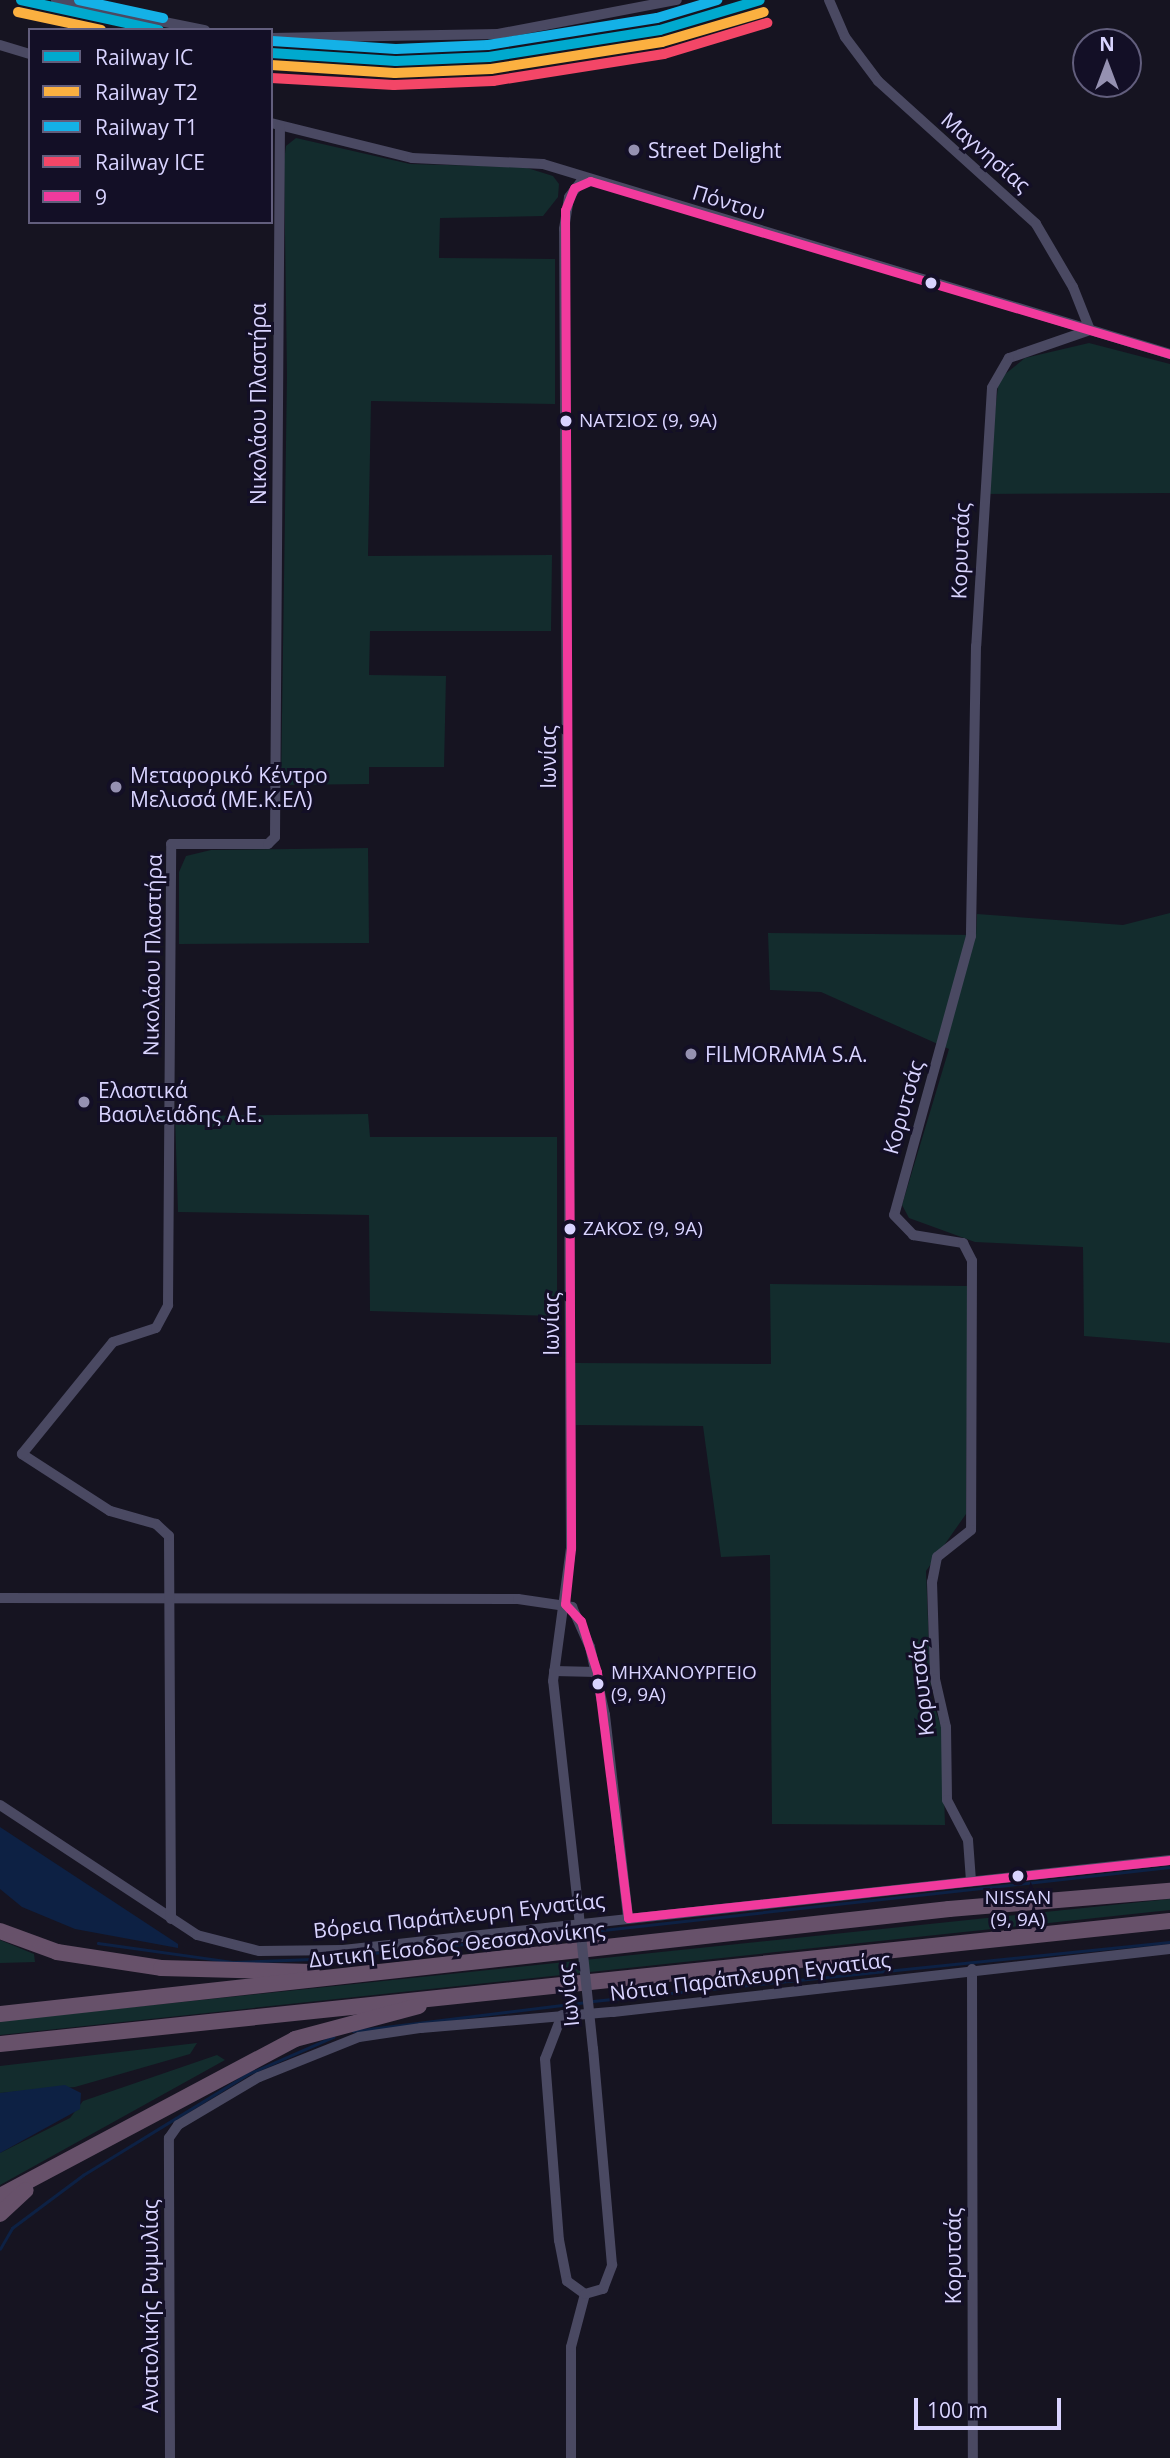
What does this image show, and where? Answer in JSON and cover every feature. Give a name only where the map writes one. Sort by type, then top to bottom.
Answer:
[{"type":"highway","name":"Δυτική Είσοδος Θεσσαλονίκης","points":[[0,2014],[391,1973],[949,1909],[1170,1891]]},
{"type":"highway","points":[[0,2044],[462,1992],[1170,1922]]},
{"type":"highway","points":[[0,1931],[57,1952],[161,1968],[391,1973]]},
{"type":"highway","points":[[0,2196],[295,2039],[462,1992]]},
{"type":"highway","points":[[0,2214],[69,2157]]},
{"type":"street","points":[[56,0],[195,28]]},
{"type":"street","name":"Μαγνησίας","points":[[829,0],[836,18],[878,81],[1036,224],[1073,287],[1090,330]]},
{"type":"street","points":[[273,38],[498,34],[670,1]]},
{"type":"street","points":[[0,45],[28,53]]},
{"type":"street","name":"Πόντου","points":[[276,125],[412,158],[523,159],[1170,354]]},
{"type":"street","name":"Νικολάου Πλαστήρα","points":[[172,1599],[172,1546],[164,1528],[116,1514],[22,1454],[113,1342],[152,1331],[168,1305],[171,844],[268,844],[275,837],[276,125]]},
{"type":"street","name":"Ιωνίας","points":[[585,2294],[603,2289],[612,2265],[554,1671],[571,1548],[565,229],[569,197],[580,183],[590,181]]},
{"type":"street","name":"Κορυτσάς","points":[[971,1881],[968,1840],[947,1800],[946,1727],[935,1679],[932,1582],[937,1557],[971,1530],[972,1261],[963,1243],[913,1235],[894,1215],[971,936],[977,607],[992,388],[1009,358],[1090,330]]},
{"type":"street","points":[[0,1598],[565,1604],[581,1620],[597,1672],[628,1918]]},
{"type":"street","points":[[171,1919],[172,1599]]},
{"type":"street","points":[[554,1671],[597,1672]]},
{"type":"street","name":"Βόρεια Παράπλευρη Εγνατίας","points":[[0,1805],[171,1919],[215,1941],[273,1951],[343,1950],[1170,1860]]},
{"type":"street","name":"Νότια Παράπλευρη Εγνατίας","points":[[168,2154],[173,2131],[210,2104],[327,2048],[421,2028],[1170,1949]]},
{"type":"street","name":"Κορυτσάς","points":[[972,1969],[973,2458]]},
{"type":"street","points":[[562,2015],[545,2059],[559,2240],[567,2281],[585,2294],[569,2364],[571,2458]]},
{"type":"street","name":"Ανατολικής Ρωμυλίας","points":[[168,2154],[170,2458]]},
{"type":"green space","points":[[296,138],[410,164],[524,167],[553,176],[559,184],[558,197],[543,216],[440,218],[439,258],[555,259],[555,404],[371,401],[368,556],[552,555],[551,631],[370,631],[369,675],[446,676],[444,767],[369,767],[369,784],[281,785],[287,375],[284,161],[286,146]]},
{"type":"green space","points":[[1089,343],[1170,364],[1170,493],[985,494],[999,379],[1025,358]]},
{"type":"green space","points":[[368,848],[369,943],[179,944],[179,872],[186,856],[211,850]]},
{"type":"green space","points":[[1170,913],[1170,1343],[1084,1336],[1083,1247],[975,1242],[909,1218],[902,1205],[949,1049],[821,992],[770,990],[768,933],[976,935],[977,914],[1123,925]]},
{"type":"green space","points":[[368,1114],[370,1137],[557,1137],[557,1316],[370,1311],[369,1215],[178,1212],[175,1116]]},
{"type":"green space","points":[[770,1284],[968,1286],[966,1514],[926,1571],[931,1697],[942,1729],[945,1825],[772,1824],[770,1555],[721,1557],[703,1426],[576,1425],[575,1363],[771,1364]]},
{"type":"green space","points":[[1170,1899],[1170,1910],[0,2035],[0,2021]]},
{"type":"green space","points":[[0,1940],[34,1954],[35,1962],[0,1963]]},
{"type":"green space","points":[[197,2043],[190,2054],[75,2087],[0,2093],[0,2066]]},
{"type":"green space","points":[[217,2055],[225,2060],[0,2185],[0,2153],[70,2118],[83,2101]]},
{"type":"water","points":[[0,1827],[178,1944],[178,1948],[75,1929],[22,1907],[0,1889]]},
{"type":"water","points":[[65,2085],[81,2093],[80,2109],[0,2153],[0,2093]]},
{"type":"waterway","points":[[585,1932],[1170,1867]]},
{"type":"waterway","points":[[98,1943],[234,1962],[312,1959],[578,1933]]},
{"type":"waterway","points":[[593,2001],[1170,1942]]},
{"type":"waterway","points":[[353,2031],[586,2002]]},
{"type":"waterway","points":[[0,2249],[12,2228],[83,2175],[248,2074],[333,2037]]},
{"type":"rail line","name":"IC","points":[[21,0],[150,28]]},
{"type":"rail line","name":"T1","points":[[79,0],[163,18]]},
{"type":"rail line","name":"T1","points":[[273,41],[396,49],[488,45],[657,18],[717,0]]},
{"type":"rail line","name":"IC","points":[[273,53],[396,61],[489,57],[660,30],[760,0]]},
{"type":"rail line","name":"T2","points":[[18,12],[92,28]]},
{"type":"rail line","name":"T2","points":[[273,65],[395,73],[491,69],[662,42],[764,12]]},
{"type":"rail line","name":"ICE","points":[[273,78],[394,85],[493,81],[664,54],[767,23]]},
{"type":"transit line","name":"9","points":[[1170,354],[590,181],[574,188],[565,210],[571,1548],[565,1604],[581,1621],[597,1672],[628,1918],[1170,1860]]},
{"type":"place","name":"Street Delight","points":[[634,150]]},
{"type":"place","name":"ΝΑΤΣΙΟΣ (9, 9Α)","points":[[566,421]]},
{"type":"place","name":"Μεταφορικό Κέντρο Μελισσά (ΜΕ.Κ.ΕΛ)","points":[[116,787]]},
{"type":"place","name":"FILMORAMA S.A.","points":[[691,1054]]},
{"type":"place","name":"Ελαστικά Βασιλειάδης Α.Ε.","points":[[84,1102]]},
{"type":"place","name":"ΖΑΚΟΣ (9, 9Α)","points":[[570,1229]]},
{"type":"place","name":"ΜΗΧΑΝΟΥΡΓΕΙΟ (9, 9Α)","points":[[598,1684]]},
{"type":"place","name":"NISSAN (9, 9Α)","points":[[1018,1876]]}]
